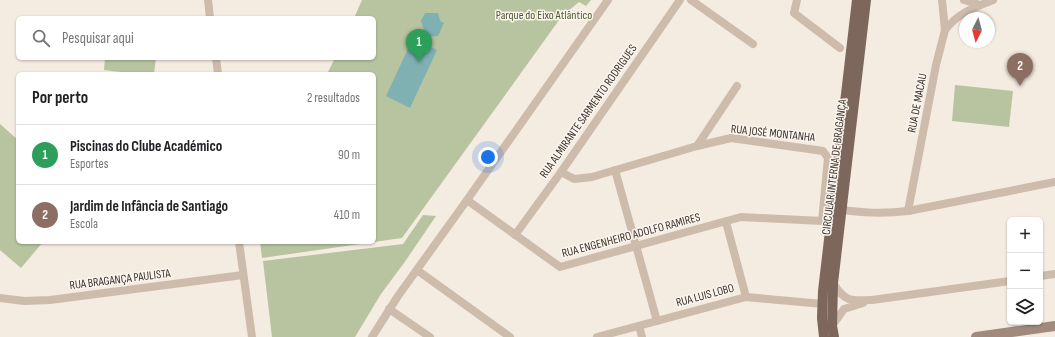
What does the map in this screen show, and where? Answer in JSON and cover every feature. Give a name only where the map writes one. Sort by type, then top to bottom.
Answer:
[{"type":"main road","name":"CIRCULAR INTERNA DE BRAGANÇA","points":[[834,337],[832,326],[833,283],[837,209],[857,0]]},
{"type":"main road","name":"CIRCULAR INTERNA DE BRAGANÇA","points":[[824,337],[822,304],[837,209],[866,0]]},
{"type":"main road","points":[[976,337],[1055,326]]},
{"type":"street","points":[[208,0],[210,16]]},
{"type":"street","points":[[374,334],[417,270],[608,0]]},
{"type":"street","name":"RUA ALMIRANTE SARMENTO RODRIGUES","points":[[515,235],[561,172],[680,0]]},
{"type":"street","points":[[691,0],[753,44]]},
{"type":"street","points":[[797,0],[794,13],[840,48]]},
{"type":"street","name":"RUA DE MACAU","points":[[908,211],[936,65],[945,30],[942,0]]},
{"type":"street","points":[[964,0],[980,5]]},
{"type":"street","points":[[945,30],[958,16],[993,0]]},
{"type":"street","points":[[216,60],[218,72]]},
{"type":"street","name":"RUA JOSÉ MONTANHA","points":[[696,146],[737,86]]},
{"type":"street","name":"RUA JOSÉ MONTANHA","points":[[561,172],[574,179],[592,177],[696,146],[731,138],[823,151],[828,158],[822,221]]},
{"type":"street","points":[[616,170],[657,321]]},
{"type":"street","points":[[837,209],[863,213],[886,214],[1055,182]]},
{"type":"street","name":"RUA ENGENHEIRO ADOLFO RAMIRES","points":[[467,200],[560,267],[741,218],[822,221]]},
{"type":"street","points":[[726,222],[746,297]]},
{"type":"street","points":[[239,244],[252,337]]},
{"type":"street","points":[[417,270],[510,337]]},
{"type":"street","points":[[1043,276],[1055,274]]},
{"type":"street","name":"RUA BRAGANÇA PAULISTA","points":[[0,298],[24,301],[50,300],[243,275]]},
{"type":"street","points":[[833,283],[840,294],[846,298],[856,301],[1007,281]]},
{"type":"street","name":"RUA LUIS LOBO","points":[[597,337],[746,297],[822,304]]},
{"type":"street","points":[[832,326],[844,309],[872,300]]},
{"type":"street","points":[[390,309],[430,337]]},
{"type":"street","points":[[639,326],[642,337]]},
{"type":"green space","name":"Parque do Eixo Atlântico","points":[[362,0],[591,0],[586,6],[579,2],[562,16],[402,238],[376,242],[376,72],[328,72],[334,60],[376,60],[376,16],[355,16]]},
{"type":"green space","points":[[105,60],[156,60],[154,72],[121,72],[104,70]]},
{"type":"green space","points":[[955,85],[1013,91],[1009,127],[952,121]]},
{"type":"green space","points":[[0,124],[16,138],[16,244],[41,244],[21,268],[0,250]]},
{"type":"green space","points":[[423,215],[436,216],[381,294],[355,337],[272,337],[263,261],[403,244]]},
{"type":"green space","points":[[260,244],[360,244],[262,258]]},
{"type":"water","points":[[425,13],[438,13],[440,21],[444,23],[438,36],[426,37],[421,21]]},
{"type":"water","points":[[413,38],[437,50],[410,108],[386,96]]},
{"type":"place","name":"Piscinas do Clube Académico","points":[[419,62]]},
{"type":"place","name":"Jardim de Infância de Santiago","points":[[1020,86]]}]
